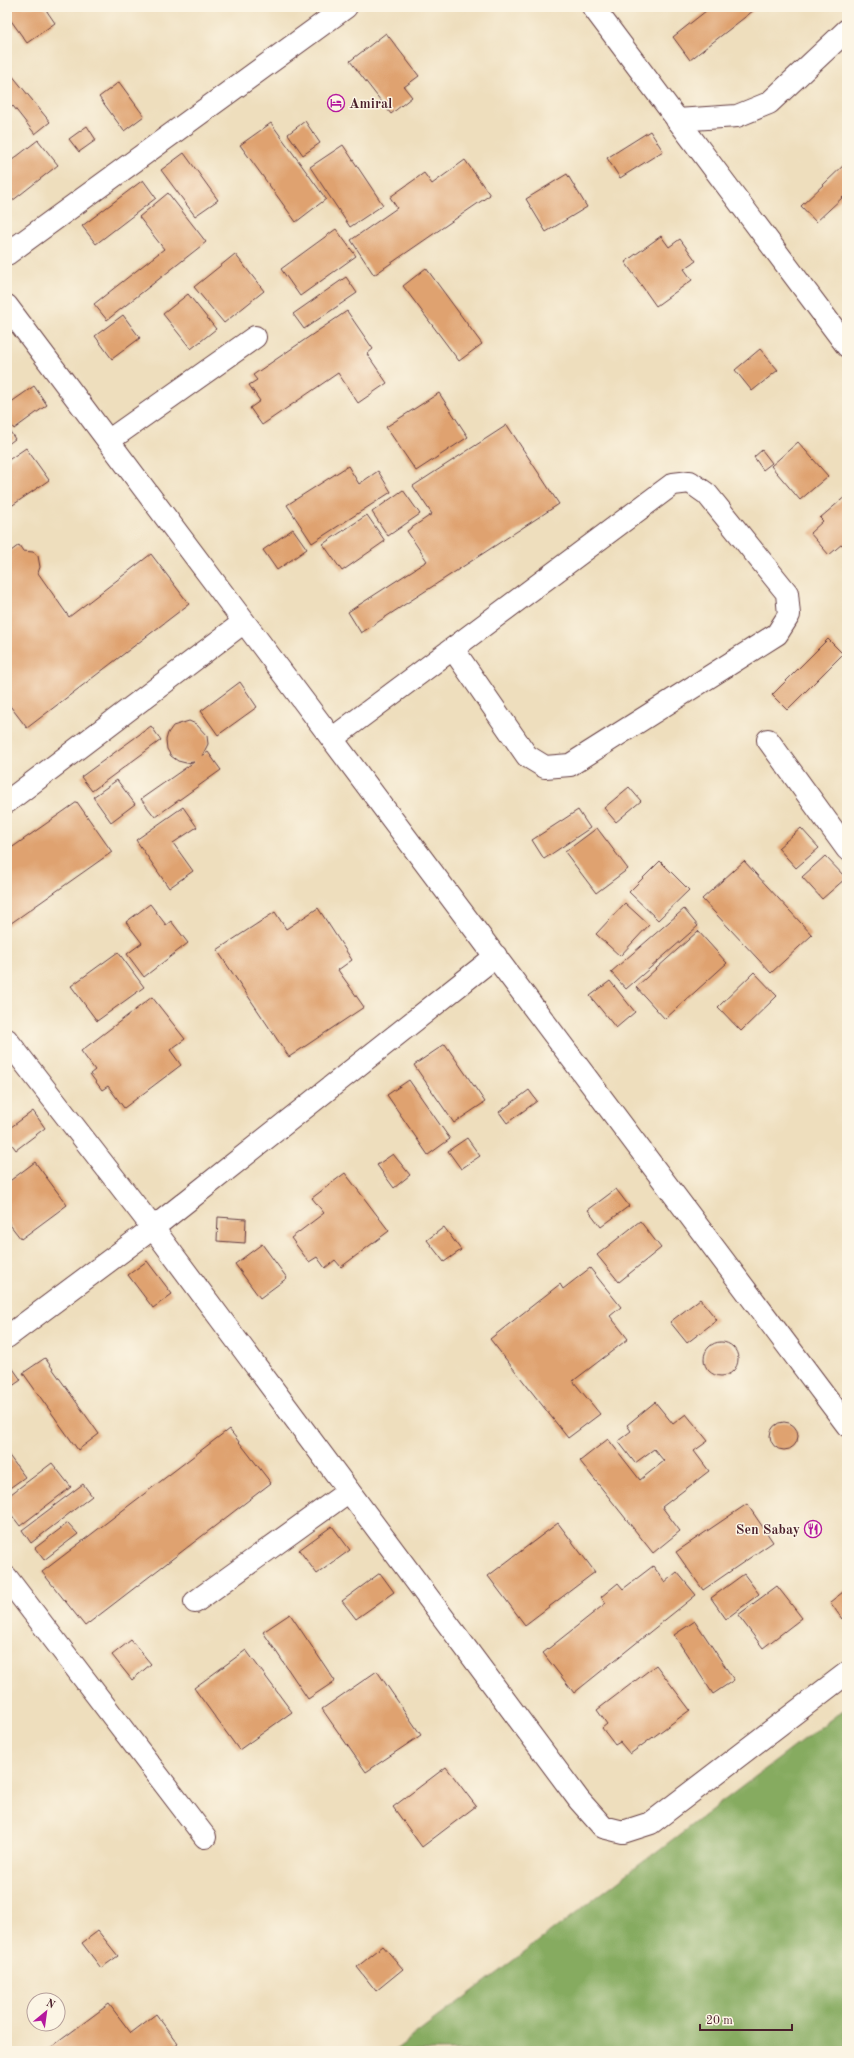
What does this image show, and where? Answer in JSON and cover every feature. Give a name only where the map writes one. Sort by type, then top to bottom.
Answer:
[{"type":"street","points":[[7,254],[346,7]]},
{"type":"street","points":[[593,7],[847,346]]},
{"type":"street","points":[[677,120],[737,116],[769,103],[847,30]]},
{"type":"street","points":[[7,306],[333,738],[847,1425]]},
{"type":"street","points":[[108,441],[255,337]]},
{"type":"street","points":[[333,738],[673,484],[690,482],[707,494],[787,593],[789,615],[777,634],[570,765],[545,767],[527,756],[453,649]]},
{"type":"street","points":[[7,802],[244,622]]},
{"type":"street","points":[[768,740],[847,849]]},
{"type":"street","points":[[7,1337],[153,1228],[496,956]]},
{"type":"street","points":[[7,1040],[153,1228],[579,1800],[603,1827],[623,1832],[651,1823],[847,1673]]},
{"type":"street","points":[[195,1602],[349,1491]]},
{"type":"street","points":[[7,1578],[205,1837]]},
{"type":"green space","points":[[847,1707],[847,2051],[394,2051]]},
{"type":"building","points":[[7,7],[44,7],[55,23],[27,43],[7,15]]},
{"type":"building","points":[[711,7],[758,7],[690,60],[673,37]]},
{"type":"building","points":[[386,33],[419,76],[404,87],[412,97],[391,114],[350,61]]},
{"type":"building","points":[[7,69],[50,122],[35,134],[13,106],[7,111]]},
{"type":"building","points":[[119,82],[144,116],[124,131],[99,97]]},
{"type":"building","points":[[305,121],[320,143],[303,155],[288,134]]},
{"type":"building","points":[[271,123],[326,199],[296,222],[240,145]]},
{"type":"building","points":[[87,126],[96,140],[79,152],[69,139]]},
{"type":"building","points":[[650,131],[663,151],[620,178],[607,158]]},
{"type":"building","points":[[38,140],[58,165],[7,205],[7,164]]},
{"type":"building","points":[[343,145],[383,205],[350,227],[310,167]]},
{"type":"building","points":[[184,153],[218,200],[195,216],[161,170]]},
{"type":"building","points":[[465,160],[490,195],[374,275],[351,240],[397,208],[390,197],[424,173],[432,184]]},
{"type":"building","points":[[847,162],[847,201],[843,197],[816,222],[801,206]]},
{"type":"building","points":[[567,174],[587,207],[546,232],[526,199]]},
{"type":"building","points":[[143,180],[156,198],[96,244],[82,226]]},
{"type":"building","points":[[168,193],[206,242],[107,320],[94,304],[164,249],[139,217]]},
{"type":"building","points":[[336,229],[356,256],[300,296],[281,269]]},
{"type":"building","points":[[661,236],[669,247],[680,239],[696,261],[684,269],[692,280],[656,306],[625,262]]},
{"type":"building","points":[[235,254],[264,291],[224,323],[194,287]]},
{"type":"building","points":[[426,268],[482,344],[459,361],[403,286]]},
{"type":"building","points":[[346,277],[357,293],[304,329],[293,314]]},
{"type":"building","points":[[188,294],[216,329],[191,349],[163,314]]},
{"type":"building","points":[[347,311],[373,349],[367,354],[387,383],[358,403],[338,373],[262,425],[250,408],[260,401],[249,385],[257,380],[253,375]]},
{"type":"building","points":[[123,315],[140,338],[112,359],[95,336]]},
{"type":"building","points":[[760,349],[778,370],[752,391],[735,370]]},
{"type":"building","points":[[34,386],[47,405],[14,429],[7,419],[7,405]]},
{"type":"building","points":[[439,393],[468,437],[416,471],[386,427]]},
{"type":"building","points":[[507,425],[559,504],[361,633],[348,612],[427,561],[407,531],[432,514],[413,486]]},
{"type":"building","points":[[7,427],[15,439],[7,445]]},
{"type":"building","points":[[798,442],[828,476],[800,500],[771,466]]},
{"type":"building","points":[[26,448],[49,480],[7,509],[7,461]]},
{"type":"building","points":[[762,450],[772,463],[763,470],[754,457]]},
{"type":"building","points":[[348,466],[359,484],[378,471],[391,492],[312,543],[287,505]]},
{"type":"building","points":[[403,490],[420,514],[388,536],[372,512]]},
{"type":"building","points":[[847,495],[847,549],[842,544],[829,555],[810,533],[823,521],[820,518]]},
{"type":"building","points":[[367,515],[385,541],[342,571],[323,544]]},
{"type":"building","points":[[293,529],[307,549],[277,570],[263,550]]},
{"type":"building","points":[[19,545],[23,551],[33,552],[38,556],[40,567],[38,573],[69,617],[151,554],[189,604],[27,728],[7,702],[7,663],[10,661],[7,656],[7,554]]},
{"type":"building","points":[[828,639],[843,654],[787,710],[772,695]]},
{"type":"building","points":[[240,682],[257,707],[218,735],[201,711]]},
{"type":"building","points":[[189,721],[196,724],[207,736],[208,744],[202,756],[208,752],[221,770],[155,817],[141,799],[194,762],[186,763],[178,761],[171,756],[167,749],[166,740],[168,733],[173,726]]},
{"type":"building","points":[[151,726],[161,740],[92,791],[81,777]]},
{"type":"building","points":[[117,780],[135,804],[111,822],[93,797]]},
{"type":"building","points":[[629,787],[641,801],[616,822],[604,808]]},
{"type":"building","points":[[77,802],[112,852],[7,926],[7,851]]},
{"type":"building","points":[[183,807],[197,827],[173,843],[193,871],[169,888],[136,840]]},
{"type":"building","points":[[578,810],[590,828],[544,859],[532,840]]},
{"type":"building","points":[[597,828],[628,869],[596,893],[565,852]]},
{"type":"building","points":[[801,828],[819,848],[796,868],[778,848]]},
{"type":"building","points":[[825,856],[846,878],[822,899],[802,877]]},
{"type":"building","points":[[660,861],[689,890],[658,920],[629,892]]},
{"type":"building","points":[[744,861],[812,935],[771,973],[702,899]]},
{"type":"building","points":[[625,903],[649,925],[620,956],[596,934]]},
{"type":"building","points":[[150,904],[166,925],[171,921],[188,943],[144,977],[127,954],[142,943],[126,922]]},
{"type":"building","points":[[318,908],[352,960],[338,970],[364,1007],[289,1057],[217,950],[275,912],[286,929]]},
{"type":"building","points":[[684,909],[698,926],[626,989],[611,972]]},
{"type":"building","points":[[698,931],[727,963],[665,1019],[636,987]]},
{"type":"building","points":[[118,952],[144,987],[97,1021],[71,986]]},
{"type":"building","points":[[754,972],[777,996],[741,1031],[718,1007]]},
{"type":"building","points":[[610,981],[635,1012],[616,1028],[590,996]]},
{"type":"building","points":[[152,997],[185,1039],[170,1050],[181,1065],[124,1108],[108,1086],[102,1090],[90,1074],[95,1070],[81,1051]]},
{"type":"building","points":[[445,1044],[485,1102],[454,1123],[414,1065]]},
{"type":"building","points":[[409,1080],[450,1139],[428,1155],[387,1095]]},
{"type":"building","points":[[529,1090],[537,1101],[507,1123],[499,1112]]},
{"type":"building","points":[[33,1111],[45,1128],[16,1150],[7,1138],[7,1130]]},
{"type":"building","points":[[467,1138],[480,1156],[461,1169],[448,1151]]},
{"type":"building","points":[[393,1154],[410,1175],[394,1188],[377,1165]]},
{"type":"building","points":[[35,1162],[67,1205],[21,1239],[7,1221],[7,1183]]},
{"type":"building","points":[[345,1173],[389,1231],[341,1267],[335,1260],[325,1268],[317,1257],[309,1262],[291,1238],[324,1213],[312,1198]]},
{"type":"building","points":[[616,1189],[629,1206],[601,1227],[588,1210]]},
{"type":"building","points":[[218,1217],[246,1219],[245,1243],[217,1241]]},
{"type":"building","points":[[640,1221],[661,1248],[619,1282],[597,1255]]},
{"type":"building","points":[[444,1227],[461,1250],[444,1262],[427,1240]]},
{"type":"building","points":[[262,1244],[287,1278],[260,1298],[235,1264]]},
{"type":"building","points":[[147,1261],[172,1294],[153,1308],[128,1275]]},
{"type":"building","points":[[590,1268],[621,1307],[610,1316],[628,1339],[573,1381],[600,1414],[568,1438],[490,1339],[560,1284],[563,1289]]},
{"type":"building","points":[[700,1299],[717,1320],[687,1343],[670,1322]]},
{"type":"building","points":[[724,1342],[733,1347],[737,1352],[737,1366],[733,1371],[728,1375],[718,1376],[714,1375],[705,1366],[704,1356],[705,1352],[714,1343]]},
{"type":"building","points":[[45,1358],[99,1434],[78,1450],[23,1373]]},
{"type":"building","points":[[9,1363],[21,1380],[8,1389],[7,1365]]},
{"type":"building","points":[[655,1402],[673,1424],[686,1414],[708,1441],[694,1451],[709,1471],[662,1507],[680,1531],[653,1553],[580,1461],[608,1439],[640,1480],[664,1461],[654,1449],[635,1463],[618,1441],[631,1431],[627,1425]]},
{"type":"building","points":[[784,1422],[794,1426],[798,1436],[794,1446],[784,1450],[774,1446],[770,1436],[774,1426]]},
{"type":"building","points":[[229,1429],[271,1483],[85,1626],[42,1572]]},
{"type":"building","points":[[7,1453],[25,1477],[7,1490]]},
{"type":"building","points":[[52,1463],[71,1487],[20,1526],[7,1509],[7,1497]]},
{"type":"building","points":[[83,1484],[92,1496],[31,1543],[22,1530]]},
{"type":"building","points":[[747,1504],[773,1542],[703,1590],[676,1552]]},
{"type":"building","points":[[68,1523],[78,1534],[44,1560],[35,1548]]},
{"type":"building","points":[[558,1523],[595,1572],[525,1625],[488,1576]]},
{"type":"building","points":[[332,1526],[350,1550],[317,1574],[299,1550]]},
{"type":"building","points":[[653,1566],[665,1582],[677,1572],[696,1595],[574,1693],[543,1653],[606,1603],[601,1597],[618,1583],[623,1589]]},
{"type":"building","points":[[380,1573],[394,1592],[356,1619],[342,1601]]},
{"type":"building","points":[[744,1574],[759,1594],[726,1619],[711,1598]]},
{"type":"building","points":[[777,1586],[802,1618],[763,1648],[738,1615]]},
{"type":"building","points":[[847,1589],[847,1615],[842,1619],[830,1602]]},
{"type":"building","points":[[290,1614],[335,1681],[308,1699],[263,1632]]},
{"type":"building","points":[[695,1621],[734,1680],[713,1694],[674,1635]]},
{"type":"building","points":[[131,1640],[151,1664],[132,1680],[112,1655]]},
{"type":"building","points":[[246,1650],[292,1712],[239,1750],[194,1688]]},
{"type":"building","points":[[656,1665],[690,1710],[630,1754],[620,1742],[615,1745],[602,1728],[607,1724],[597,1710]]},
{"type":"building","points":[[377,1671],[421,1735],[366,1772],[322,1709]]},
{"type":"building","points":[[446,1767],[476,1806],[422,1847],[393,1807]]},
{"type":"building","points":[[98,1931],[118,1956],[101,1968],[82,1943]]},
{"type":"building","points":[[383,1946],[403,1969],[376,1991],[357,1967]]},
{"type":"building","points":[[109,2004],[131,2033],[156,2014],[178,2044],[169,2051],[46,2051]]},
{"type":"place","name":"Amiral","points":[[336,103]]},
{"type":"place","name":"Sen Sabay","points":[[813,1529]]}]
